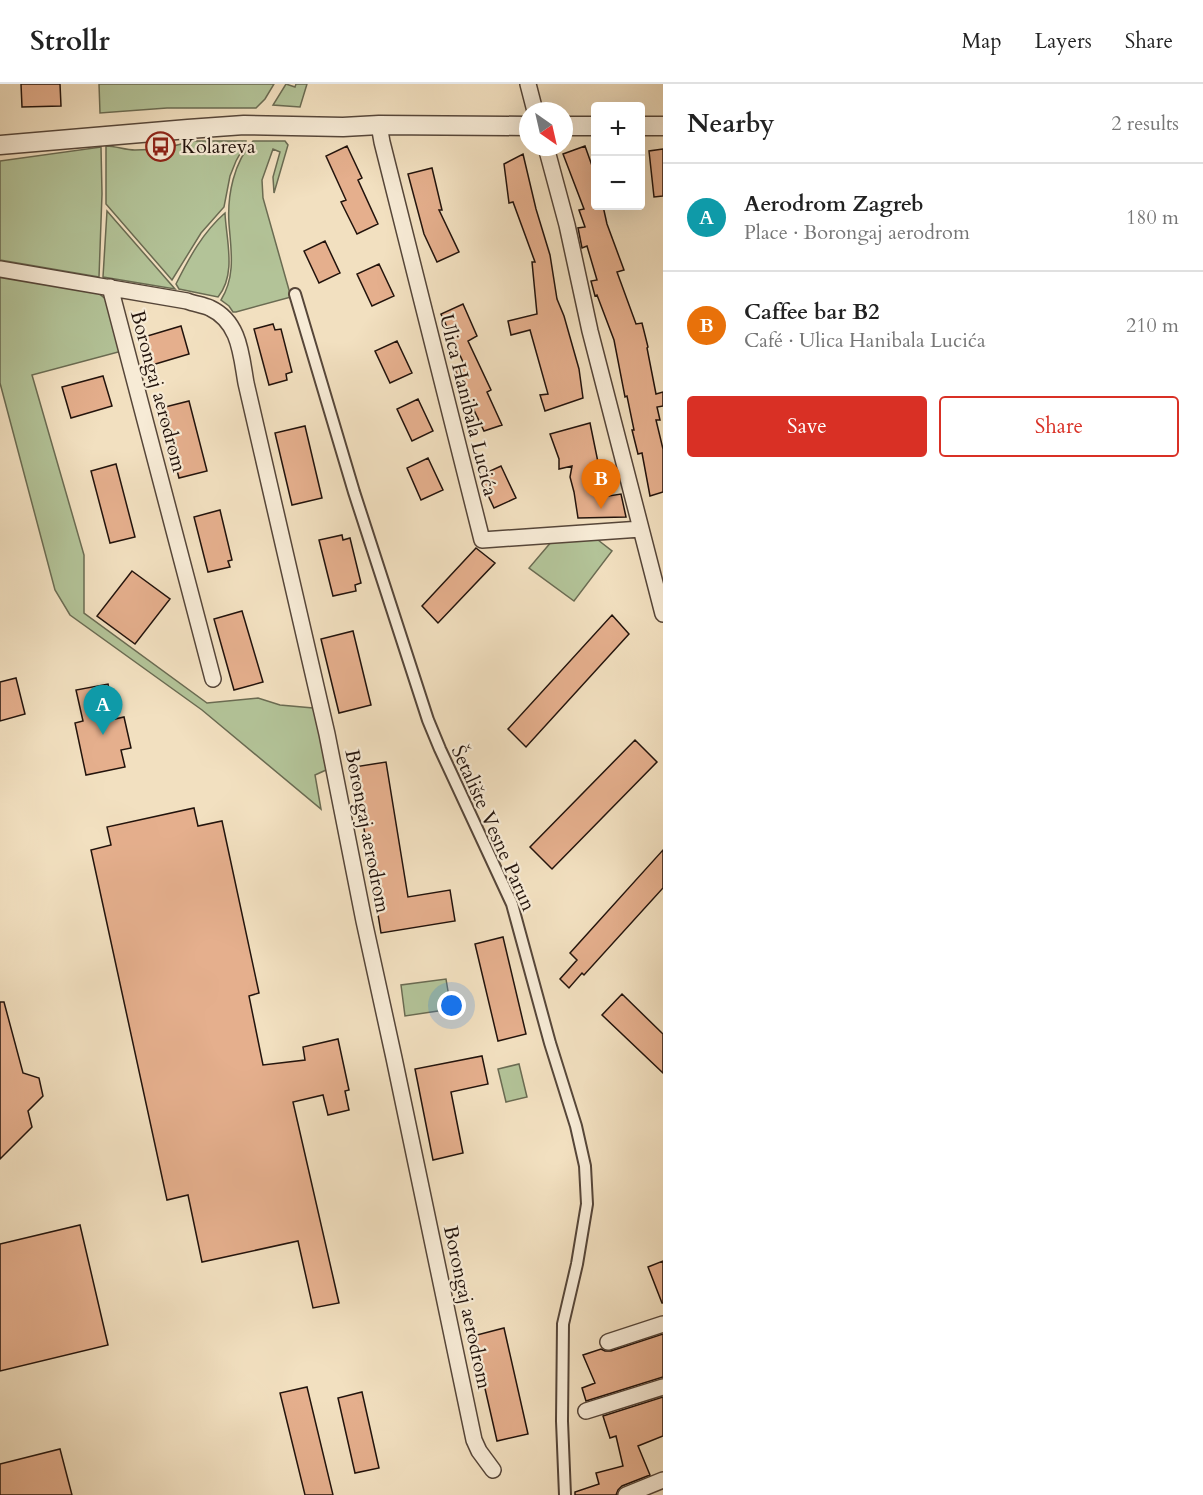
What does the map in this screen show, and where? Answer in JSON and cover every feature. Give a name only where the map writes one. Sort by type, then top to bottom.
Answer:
[{"type":"street","points":[[528,84],[533,102]]},
{"type":"street","points":[[0,145],[244,125],[519,126]]},
{"type":"street","name":"Ulica Hanibala Lucića","points":[[379,125],[482,540],[641,529]]},
{"type":"street","points":[[573,126],[591,126]]},
{"type":"street","points":[[645,126],[663,126]]},
{"type":"street","points":[[548,156],[567,225],[590,331],[663,614]]},
{"type":"street","name":"Borongaj aerodrom","points":[[0,269],[187,301],[209,308],[221,315],[235,332],[240,344],[246,383],[327,734],[364,921],[474,1440],[493,1470]]},
{"type":"street","name":"Borongaj aerodrom","points":[[110,287],[213,680]]},
{"type":"street","name":"Šetalište Vesne Parun","points":[[295,294],[354,492],[428,720],[512,904],[576,1126],[585,1166],[587,1204],[564,1324],[562,1421],[565,1495]]},
{"type":"street","points":[[608,1342],[663,1324]]},
{"type":"street","points":[[586,1411],[663,1387]]},
{"type":"street","points":[[626,1495],[663,1480]]},
{"type":"green space","points":[[99,84],[274,84],[256,108],[167,108],[100,113]]},
{"type":"green space","points":[[286,84],[295,87],[296,84],[307,84],[300,107],[273,105]]},
{"type":"green space","points":[[192,141],[246,141],[246,143],[230,176],[224,207],[201,233],[172,280],[106,204],[106,146],[131,150],[150,149]]},
{"type":"green space","points":[[253,141],[285,141],[288,145],[274,193],[273,177],[280,152],[273,149],[262,180],[263,198],[291,297],[233,312],[221,300],[231,272],[229,202],[237,169],[246,149]]},
{"type":"green space","points":[[101,147],[99,277],[0,260],[0,161]]},
{"type":"green space","points":[[107,211],[175,289],[103,277]]},
{"type":"green space","points":[[225,213],[229,267],[224,288],[218,297],[179,289],[176,284],[191,255],[210,228]]},
{"type":"green space","points":[[0,275],[97,292],[108,301],[122,351],[32,375],[84,555],[84,613],[207,703],[258,698],[280,705],[313,708],[328,768],[315,775],[321,809],[202,710],[70,615],[55,590],[0,383]]},
{"type":"green space","points":[[598,540],[612,551],[574,601],[529,568],[552,541]]},
{"type":"green space","points":[[446,979],[451,1009],[405,1016],[401,985]]},
{"type":"green space","points":[[519,1064],[527,1097],[506,1102],[498,1069]]},
{"type":"building","points":[[21,84],[60,84],[61,106],[22,107]]},
{"type":"building","points":[[347,146],[362,178],[358,180],[378,224],[357,234],[341,202],[346,200],[326,156]]},
{"type":"building","points":[[585,146],[591,163],[591,210],[604,210],[624,270],[617,272],[636,324],[642,323],[656,394],[663,392],[663,406],[657,407],[660,420],[656,420],[663,449],[663,492],[650,496],[642,453],[638,454],[632,430],[634,430],[614,340],[597,295],[595,296],[591,281],[597,280],[587,246],[582,248],[578,228],[585,227],[579,210],[584,209],[564,156],[573,156],[573,150]]},
{"type":"building","points":[[663,149],[663,196],[654,197],[649,151]]},
{"type":"building","points":[[523,156],[550,255],[557,299],[579,369],[583,398],[545,411],[540,395],[548,394],[530,330],[511,335],[508,321],[537,314],[532,262],[535,262],[513,202],[509,203],[504,164]]},
{"type":"building","points":[[432,168],[442,210],[439,210],[459,252],[437,262],[424,234],[408,174]]},
{"type":"building","points":[[325,241],[340,273],[319,283],[304,251]]},
{"type":"building","points":[[379,264],[394,296],[372,306],[357,274]]},
{"type":"building","points":[[463,304],[477,336],[468,341],[491,390],[487,392],[502,425],[484,431],[454,368],[464,364],[441,314]]},
{"type":"building","points":[[273,324],[275,330],[281,329],[292,372],[286,374],[287,380],[269,385],[254,329]]},
{"type":"building","points":[[181,326],[189,354],[152,365],[144,337]]},
{"type":"building","points":[[397,341],[412,373],[390,383],[375,351]]},
{"type":"building","points":[[103,376],[112,406],[71,418],[62,387]]},
{"type":"building","points":[[418,399],[433,431],[412,441],[397,409]]},
{"type":"building","points":[[189,401],[207,471],[179,478],[161,408]]},
{"type":"building","points":[[590,423],[600,472],[602,471],[609,496],[621,494],[626,517],[578,518],[570,477],[572,466],[559,469],[559,459],[550,434]]},
{"type":"building","points":[[305,426],[322,498],[292,505],[275,433]]},
{"type":"building","points":[[428,458],[443,490],[421,500],[407,468]]},
{"type":"building","points":[[116,464],[135,537],[110,543],[91,471]]},
{"type":"building","points":[[501,466],[516,498],[494,508],[479,476]]},
{"type":"building","points":[[220,510],[232,560],[228,561],[230,567],[208,572],[194,517]]},
{"type":"building","points":[[342,535],[343,540],[350,538],[361,583],[355,585],[356,591],[333,596],[319,540]]},
{"type":"building","points":[[476,548],[495,563],[438,623],[422,606]]},
{"type":"building","points":[[132,571],[170,599],[135,644],[97,616]]},
{"type":"building","points":[[242,611],[263,682],[234,690],[214,619]]},
{"type":"building","points":[[612,615],[629,634],[526,747],[508,729]]},
{"type":"building","points":[[353,631],[371,705],[339,713],[321,639]]},
{"type":"building","points":[[16,678],[25,714],[0,721],[0,682]]},
{"type":"building","points":[[108,684],[115,719],[124,717],[131,748],[121,750],[125,767],[86,775],[75,723],[83,721],[76,690]]},
{"type":"building","points":[[635,740],[657,762],[552,869],[530,847]]},
{"type":"building","points":[[386,762],[408,897],[450,890],[455,921],[381,933],[354,767]]},
{"type":"building","points":[[194,808],[198,826],[222,821],[259,993],[249,996],[263,1065],[305,1060],[303,1047],[338,1039],[349,1090],[345,1091],[349,1110],[328,1115],[323,1095],[293,1102],[339,1303],[313,1308],[298,1241],[202,1262],[188,1195],[167,1200],[91,850],[111,845],[107,827]]},
{"type":"building","points":[[663,850],[663,888],[584,975],[582,973],[569,988],[560,979],[577,960],[570,953]]},
{"type":"building","points":[[503,937],[526,1034],[498,1041],[475,944]]},
{"type":"building","points":[[622,994],[663,1034],[663,1073],[602,1015]]},
{"type":"building","points":[[0,1002],[4,1002],[23,1073],[39,1078],[43,1096],[28,1111],[32,1127],[0,1159]]},
{"type":"building","points":[[482,1056],[488,1084],[451,1092],[463,1153],[433,1160],[415,1069]]},
{"type":"building","points":[[80,1225],[108,1345],[0,1371],[0,1244]]},
{"type":"building","points":[[663,1261],[663,1303],[662,1303],[648,1267]]},
{"type":"building","points":[[504,1328],[528,1434],[497,1441],[473,1336]]},
{"type":"building","points":[[663,1334],[663,1377],[586,1401],[582,1388],[595,1383],[583,1355],[601,1349],[611,1351]]},
{"type":"building","points":[[307,1387],[333,1495],[305,1495],[280,1393]]},
{"type":"building","points":[[362,1392],[379,1468],[355,1473],[338,1398]]},
{"type":"building","points":[[663,1397],[663,1436],[638,1446],[650,1475],[622,1486],[616,1495],[575,1495],[575,1492],[599,1484],[596,1473],[623,1466],[616,1436],[610,1438],[603,1416]]},
{"type":"building","points":[[60,1449],[72,1495],[0,1495],[0,1464]]},
{"type":"place","name":"Kolareva","points":[[160,146]]},
{"type":"place","name":"Caffee bar B2","points":[[601,509]]},
{"type":"place","name":"Aerodrom Zagreb","points":[[103,735]]}]
